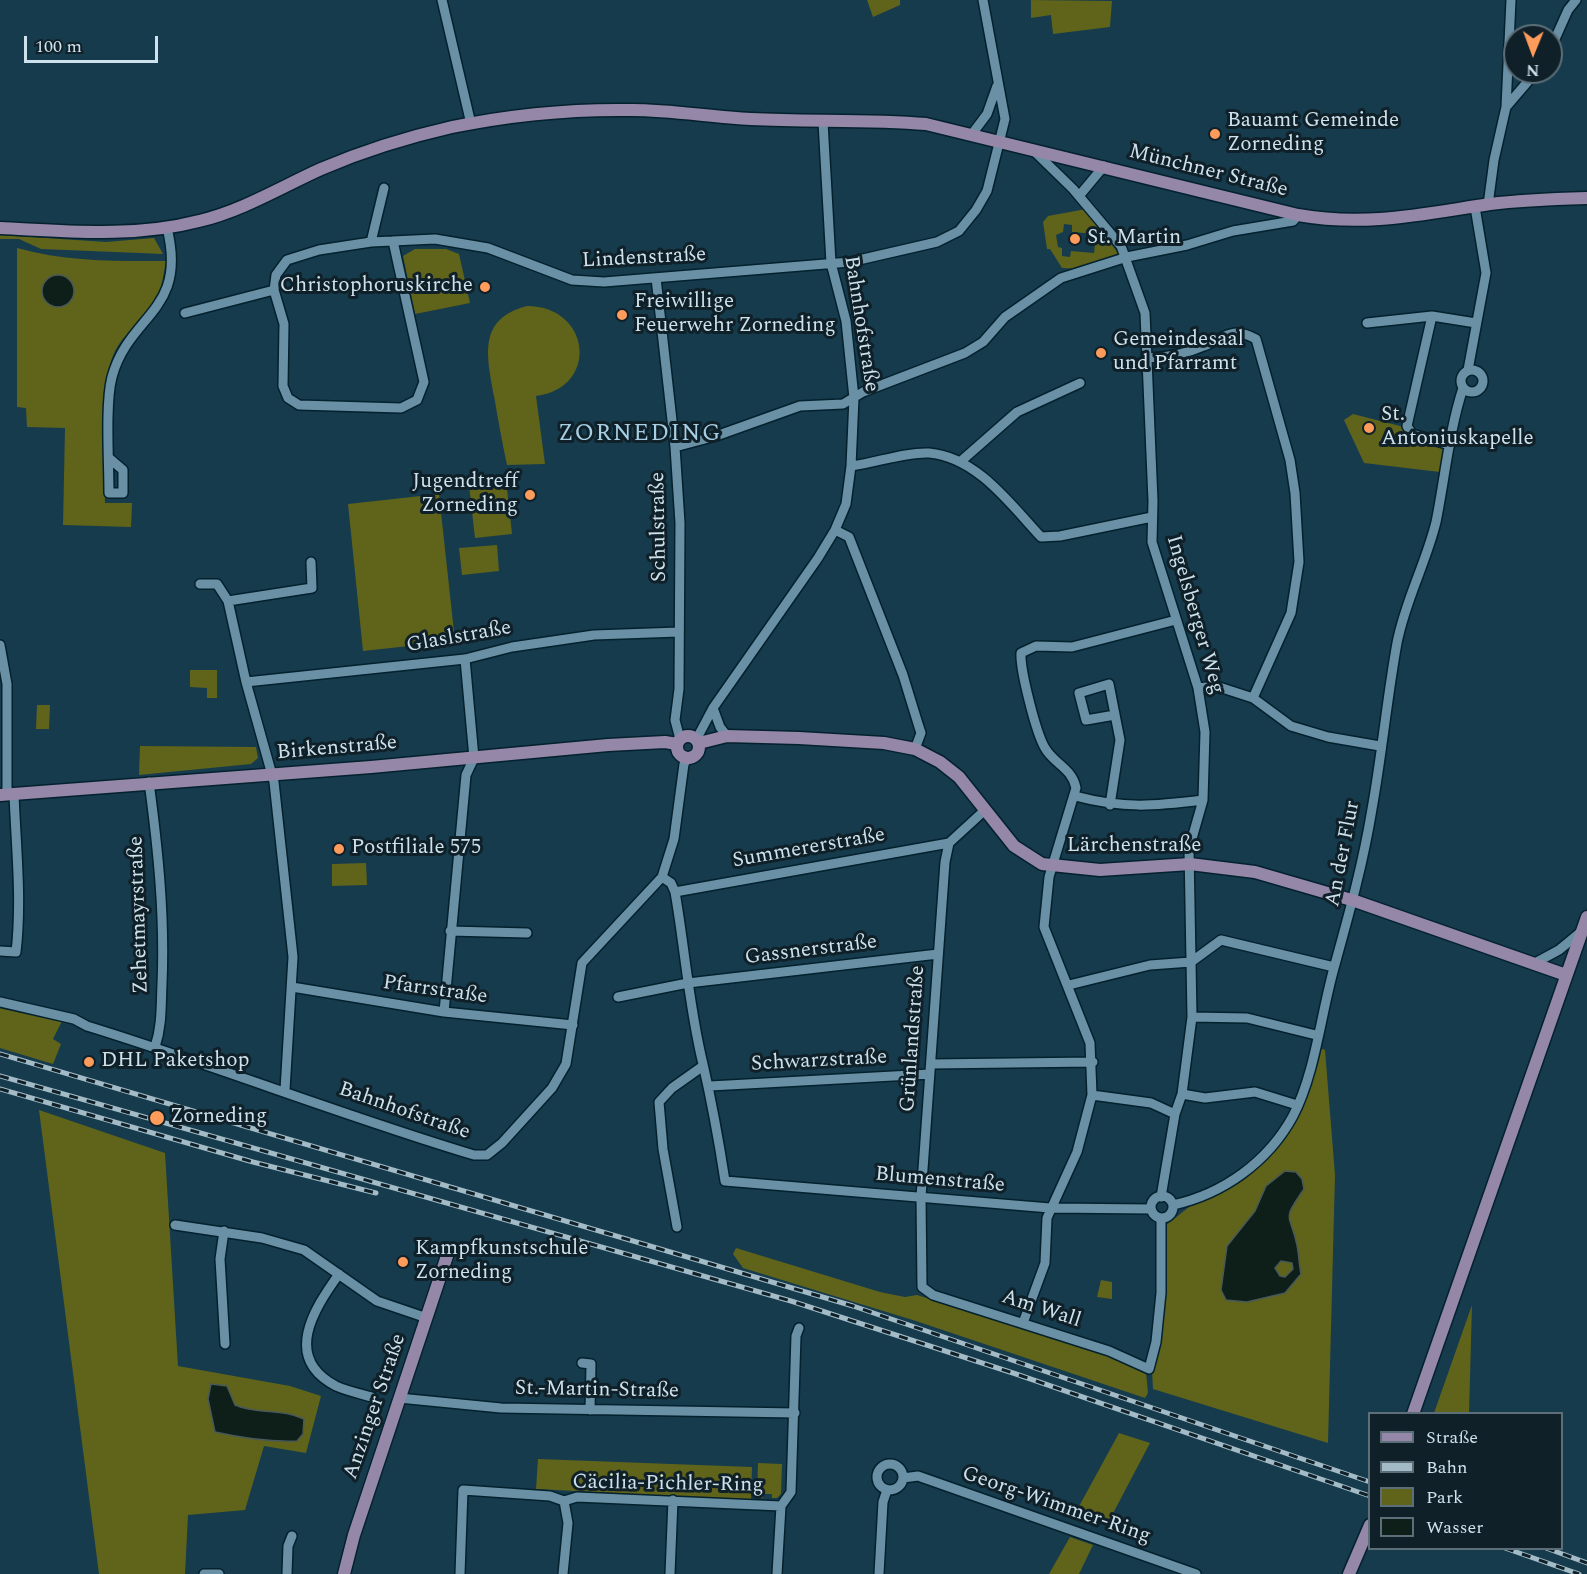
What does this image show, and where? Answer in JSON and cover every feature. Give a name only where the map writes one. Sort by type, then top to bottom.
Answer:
[{"type":"street","points":[[442,0],[471,124]]},
{"type":"street","name":"Lindenstraße","points":[[274,290],[276,275],[287,260],[319,250],[371,242],[435,239],[488,248],[572,280],[604,282],[850,262],[936,242],[959,231],[984,197],[1001,141],[1005,119],[982,0]]},
{"type":"street","name":"An der Flur","points":[[1173,1205],[1193,1201],[1224,1186],[1264,1156],[1292,1117],[1308,1076],[1334,967],[1355,901],[1373,807],[1380,746],[1398,640],[1435,524],[1463,388],[1461,378],[1467,370],[1476,323],[1485,273],[1482,206],[1506,107],[1511,0]]},
{"type":"street","points":[[1562,24],[1576,0]]},
{"type":"street","points":[[972,134],[987,114],[998,83]]},
{"type":"street","points":[[1506,107],[1526,84]]},
{"type":"street","name":"Münchner Straße","points":[[0,228],[105,232],[167,228],[231,211],[342,160],[405,139],[471,124],[535,115],[632,110],[708,117],[823,122],[879,120],[914,123],[1032,148],[1298,215],[1342,221],[1382,221],[1527,200],[1587,198]]},
{"type":"street","name":"Bahnhofstraße","points":[[697,741],[714,708],[835,530],[846,504],[851,466],[854,398],[846,321],[831,263],[823,122]]},
{"type":"street","name":"Ingelsberger Weg","points":[[1032,148],[1079,196],[1112,235],[1126,257],[1145,313],[1152,542],[1198,687],[1205,732],[1203,800],[1189,849],[1192,1017],[1182,1094],[1175,1114],[1161,1197]]},
{"type":"street","points":[[1079,196],[1104,166]]},
{"type":"street","points":[[371,242],[384,188]]},
{"type":"street","points":[[675,447],[716,436],[800,406],[843,404],[867,390],[965,353],[983,342],[1005,317],[1053,282],[1126,257],[1187,245],[1233,231],[1293,221],[1298,215]]},
{"type":"street","points":[[109,459],[111,380],[125,346],[155,312],[167,288],[172,258],[167,228]]},
{"type":"street","points":[[185,313],[274,290],[284,320],[283,386],[288,398],[299,405],[401,408],[417,400],[424,382],[393,241]]},
{"type":"street","name":"Schulstraße","points":[[656,278],[675,447],[680,524],[679,689],[675,720],[679,742]]},
{"type":"street","points":[[1432,316],[1407,423],[1412,434],[1450,445]]},
{"type":"street","points":[[1367,323],[1432,316],[1476,323]]},
{"type":"street","points":[[1148,358],[1168,357],[1204,346],[1224,334],[1243,332],[1256,339],[1270,383],[1295,494],[1299,534],[1298,580],[1291,613],[1253,698]]},
{"type":"street","points":[[1463,388],[1474,392],[1483,384],[1478,371],[1467,370]]},
{"type":"street","points":[[960,462],[1017,412],[1080,383]]},
{"type":"street","points":[[851,466],[929,453],[960,462],[994,486],[1041,537],[1060,536],[1152,517]]},
{"type":"street","points":[[835,530],[849,537],[903,675],[921,733],[915,749]]},
{"type":"street","points":[[228,601],[312,588],[311,562]]},
{"type":"street","points":[[200,584],[217,584],[228,601],[246,682],[272,774],[292,938],[292,987],[285,1090]]},
{"type":"street","points":[[1023,1323],[1045,1263],[1047,1218],[1050,1208],[1077,1152],[1092,1095],[1093,1062],[1090,1043],[1069,985],[1044,927],[1044,902],[1052,866],[1075,796],[1074,776],[1045,749],[1020,668],[1021,653],[1036,646],[1072,647],[1176,620]]},
{"type":"street","name":"Glaslstraße","points":[[246,682],[465,659],[512,647],[594,635],[679,632]]},
{"type":"street","points":[[0,645],[7,684],[7,795],[18,936],[16,952],[0,951]]},
{"type":"street","points":[[444,1012],[466,775],[474,758],[465,659]]},
{"type":"street","points":[[1110,806],[1120,740],[1109,684],[1079,693],[1086,720],[1115,715]]},
{"type":"street","points":[[1198,687],[1216,686],[1253,698],[1291,726],[1328,737],[1380,746]]},
{"type":"street","points":[[714,708],[720,727],[727,736]]},
{"type":"street","name":"Lärchenstraße","points":[[697,741],[727,736],[884,743],[915,749],[940,762],[959,777],[1022,853],[1042,864],[1100,870],[1190,864],[1255,872],[1355,901],[1566,975]]},
{"type":"street","points":[[688,737],[697,741],[697,754],[687,758],[678,752],[679,742],[688,737]]},
{"type":"street","name":"Birkenstraße","points":[[7,795],[474,758],[608,745],[679,742]]},
{"type":"street","name":"Bahnhofstraße","points":[[0,1002],[74,1019],[87,1026],[285,1090],[382,1126],[482,1156],[493,1152],[502,1143],[552,1088],[566,1064],[582,963],[662,877],[672,851],[684,764],[687,758]]},
{"type":"street","name":"Zehetmayrstraße","points":[[149,782],[161,875],[164,951],[161,1028],[155,1047]]},
{"type":"street","points":[[1075,796],[1110,806],[1149,806],[1203,800]]},
{"type":"street","points":[[949,843],[985,810]]},
{"type":"street","name":"Summererstraße","points":[[675,892],[949,843]]},
{"type":"street","name":"Grünlandstraße","points":[[922,1287],[921,1197],[938,954],[949,843]]},
{"type":"street","points":[[662,877],[671,883],[675,892],[688,983],[703,1066],[710,1086]]},
{"type":"street","points":[[1413,1412],[1587,917]]},
{"type":"street","points":[[450,931],[527,933]]},
{"type":"street","points":[[1533,964],[1559,950],[1582,932]]},
{"type":"street","points":[[1069,985],[1150,965],[1191,962],[1221,940],[1334,967]]},
{"type":"street","name":"Gassnerstraße","points":[[618,997],[688,983],[938,954]]},
{"type":"street","name":"Pfarrstraße","points":[[292,987],[444,1012],[573,1025]]},
{"type":"street","points":[[1192,1017],[1247,1018],[1316,1035]]},
{"type":"street","name":"Schwarzstraße","points":[[710,1086],[930,1069],[1093,1062]]},
{"type":"street","points":[[677,1227],[663,1149],[659,1102],[672,1088],[703,1066]]},
{"type":"street","name":"Blumenstraße","points":[[710,1086],[725,1181],[1050,1208],[1151,1209]]},
{"type":"street","points":[[1182,1094],[1205,1098],[1255,1092],[1297,1105]]},
{"type":"street","points":[[1092,1095],[1151,1103],[1175,1114]]},
{"type":"street","points":[[1161,1197],[1170,1200],[1173,1205],[1170,1215],[1161,1218],[1151,1209],[1152,1202],[1161,1197]]},
{"type":"street","name":"Am Wall","points":[[922,1287],[933,1295],[1109,1351],[1149,1369],[1156,1342],[1161,1293],[1161,1218]]},
{"type":"street","points":[[175,1225],[224,1231],[270,1240],[304,1250],[376,1301],[427,1318]]},
{"type":"street","points":[[224,1231],[220,1259],[225,1344]]},
{"type":"street","name":"Anzinger Straße","points":[[344,1574],[354,1535],[448,1253]]},
{"type":"street","points":[[339,1274],[318,1303],[307,1330],[311,1363],[322,1377],[337,1386],[372,1397]]},
{"type":"street","points":[[781,1506],[791,1492],[796,1336],[799,1328]]},
{"type":"street","points":[[582,1363],[591,1364],[590,1410]]},
{"type":"street","name":"St.-Martin-Straße","points":[[399,1398],[501,1408],[795,1413]]},
{"type":"street","name":"Georg-Wimmer-Ring","points":[[879,1574],[883,1502],[887,1490],[881,1487],[877,1476],[884,1465],[897,1465],[903,1478],[918,1476],[1196,1574]]},
{"type":"street","points":[[887,1490],[897,1488],[903,1478]]},
{"type":"street","name":"Cäcilia-Pichler-Ring","points":[[460,1574],[463,1490],[550,1496],[564,1501],[577,1497],[781,1506],[777,1574]]},
{"type":"street","points":[[670,1574],[673,1500]]},
{"type":"street","points":[[563,1574],[568,1523],[564,1501]]},
{"type":"street","points":[[1350,1574],[1368,1530]]},
{"type":"street","points":[[287,1574],[288,1546],[292,1536]]},
{"type":"street","points":[[204,1574],[219,1574]]},
{"type":"green space","points":[[867,0],[900,0],[900,5],[873,17]]},
{"type":"green space","points":[[1031,0],[1112,1],[1110,27],[1053,34],[1051,15],[1031,18]]},
{"type":"green space","points":[[1086,209],[1118,253],[1116,257],[1080,269],[1062,268],[1050,249],[1047,249],[1043,222],[1048,216]],"holes":[[[1064,224],[1072,225],[1072,232],[1096,234],[1094,253],[1071,251],[1070,257],[1062,256],[1062,248],[1058,247],[1056,235],[1063,232]]]},
{"type":"green space","points":[[0,235],[106,242],[154,238],[163,254],[41,249],[19,239],[0,239]]},
{"type":"green space","points":[[17,248],[73,258],[110,261],[166,261],[155,302],[115,351],[105,386],[103,426],[105,503],[132,503],[131,527],[63,525],[65,428],[27,427],[26,408],[17,407]]},
{"type":"green space","points":[[415,249],[446,249],[459,254],[470,303],[415,314],[403,256]]},
{"type":"green space","points":[[527,306],[548,310],[564,319],[575,332],[580,348],[578,364],[571,379],[557,390],[536,396],[545,464],[507,465],[489,367],[489,341],[500,320],[511,312]]},
{"type":"green space","points":[[1353,414],[1400,426],[1405,428],[1405,433],[1446,446],[1440,472],[1364,463],[1344,420]]},
{"type":"green space","points":[[506,480],[512,534],[475,538],[469,485]]},
{"type":"green space","points":[[439,494],[455,641],[363,651],[348,504]]},
{"type":"green space","points":[[497,545],[499,571],[462,575],[459,548]]},
{"type":"green space","points":[[190,670],[217,670],[217,698],[207,698],[207,688],[190,687]]},
{"type":"green space","points":[[37,705],[50,705],[49,729],[36,729]]},
{"type":"green space","points":[[140,746],[256,747],[258,758],[251,764],[139,775]]},
{"type":"green space","points":[[366,863],[367,885],[332,886],[332,864]]},
{"type":"green space","points":[[0,1006],[62,1021],[53,1039],[61,1044],[53,1064],[0,1048]]},
{"type":"green space","points":[[1317,1047],[1325,1050],[1335,1175],[1328,1443],[1153,1389],[1152,1370],[1165,1226],[1194,1203],[1261,1163],[1278,1147],[1292,1125]]},
{"type":"green space","points":[[39,1110],[165,1153],[178,1366],[290,1386],[321,1396],[306,1453],[264,1446],[245,1510],[188,1515],[185,1574],[99,1574]]},
{"type":"green space","points":[[736,1248],[880,1292],[905,1297],[917,1295],[1109,1356],[1146,1372],[1148,1393],[1145,1398],[916,1321],[743,1268],[733,1254]]},
{"type":"green space","points":[[1101,1280],[1112,1282],[1112,1299],[1097,1297]]},
{"type":"green space","points":[[1472,1305],[1469,1412],[1434,1412]]},
{"type":"green space","points":[[1119,1433],[1150,1443],[1109,1521],[1077,1510]]},
{"type":"green space","points":[[538,1459],[752,1467],[751,1500],[536,1489]]},
{"type":"green space","points":[[758,1463],[782,1464],[781,1494],[777,1498],[772,1498],[772,1494],[763,1494],[763,1498],[757,1498]]},
{"type":"green space","points":[[1070,1537],[1093,1545],[1079,1574],[1049,1574]]},
{"type":"water","points":[[58,275],[69,280],[74,291],[69,302],[58,307],[47,302],[42,291],[47,280]]},
{"type":"water","points":[[1285,1171],[1296,1172],[1302,1179],[1304,1189],[1292,1207],[1289,1217],[1297,1245],[1301,1274],[1285,1293],[1247,1302],[1226,1300],[1221,1290],[1227,1246],[1255,1211],[1266,1186]],"holes":[[[1281,1261],[1292,1263],[1293,1269],[1285,1277],[1280,1276],[1275,1268]]]},
{"type":"water","points":[[211,1384],[227,1386],[235,1405],[304,1419],[303,1434],[297,1441],[287,1441],[256,1439],[215,1432],[208,1399]]},
{"type":"railway","points":[[0,1054],[853,1306],[1368,1481]]},
{"type":"railway","points":[[0,1076],[791,1301],[1016,1374],[1368,1495]]},
{"type":"railway","points":[[0,1089],[253,1162],[376,1193]]},
{"type":"railway","points":[[1511,1550],[1579,1574]]},
{"type":"railway","points":[[1551,1550],[1587,1563]]},
{"type":"place","name":"Bauamt Gemeinde Zorneding","points":[[1215,134]]},
{"type":"place","name":"St. Martin","points":[[1075,239]]},
{"type":"place","name":"Christophoruskirche","points":[[485,287]]},
{"type":"place","name":"Freiwillige Feuerwehr Zorneding","points":[[622,315]]},
{"type":"place","name":"Gemeindesaal und Pfarramt","points":[[1101,353]]},
{"type":"place","name":"St. Antoniuskapelle","points":[[1369,428]]},
{"type":"place","name":"Jugendtreff Zorneding","points":[[530,495]]},
{"type":"place","name":"Postfiliale 575","points":[[339,849]]},
{"type":"place","name":"DHL Paketshop","points":[[89,1062]]},
{"type":"place","name":"Zorneding","points":[[157,1118]]},
{"type":"place","name":"Kampfkunstschule Zorneding","points":[[403,1262]]},
{"type":"district","name":"ZORNEDING","points":[[640,435]]}]
